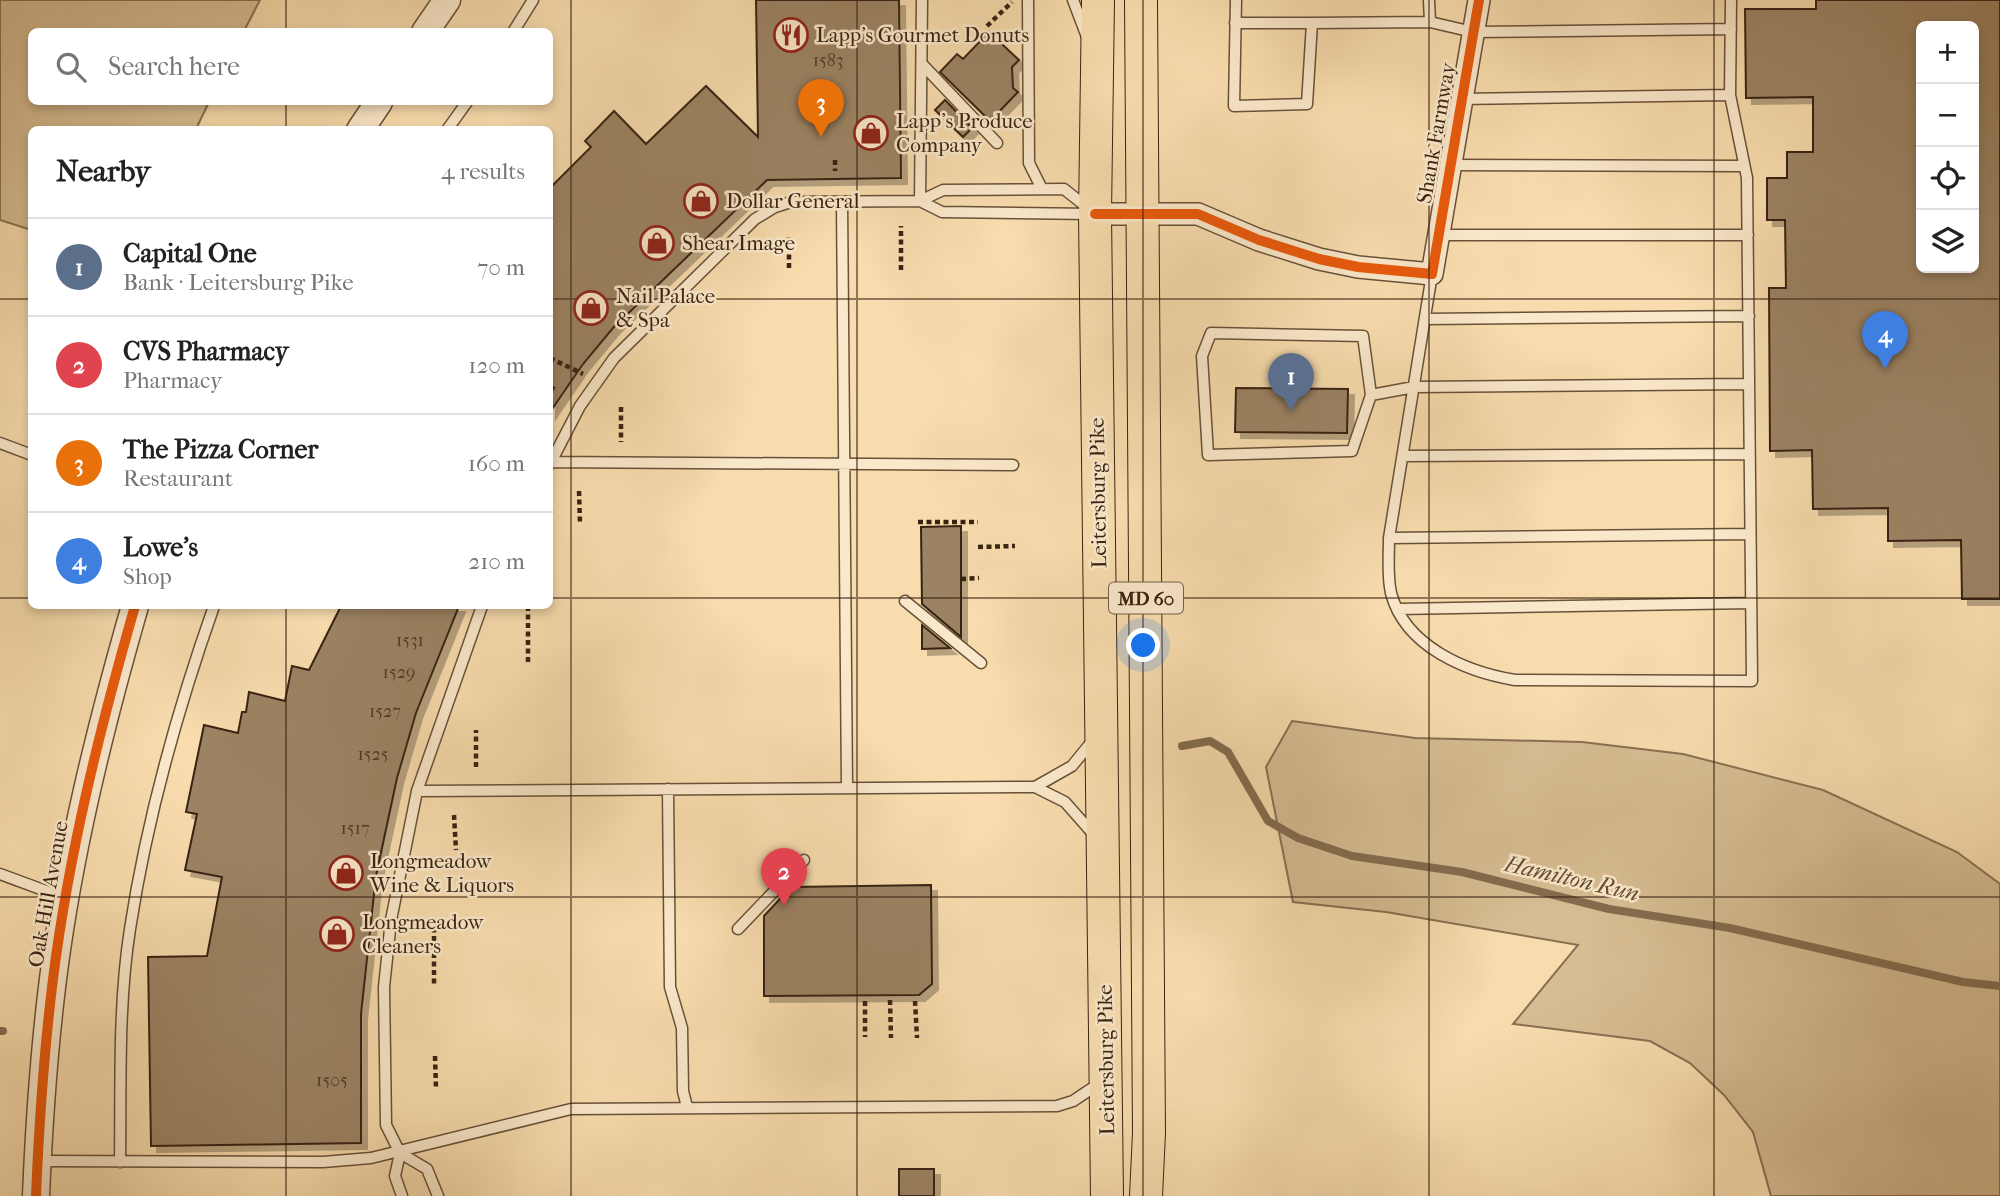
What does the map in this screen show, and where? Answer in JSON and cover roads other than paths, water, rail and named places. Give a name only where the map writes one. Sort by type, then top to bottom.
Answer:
[{"type":"main road","name":"Leitersburg Pike","points":[[1098,0],[1095,214],[1107,1196]]},
{"type":"main road","name":"Leitersburg Pike","points":[[1141,0],[1149,1196]]},
{"type":"street","points":[[428,28],[447,0]]},
{"type":"street","name":"Shank Farmway","points":[[1432,274],[1479,0]]},
{"type":"street","points":[[363,126],[377,105]]},
{"type":"street","points":[[1095,214],[1198,214],[1259,240],[1320,259],[1358,267],[1432,274]]},
{"type":"street","name":"Oak Hill Avenue","points":[[36,1196],[53,979],[65,898],[111,687],[134,609]]},
{"type":"lane","points":[[516,28],[533,0]]},
{"type":"lane","points":[[920,201],[922,0]]},
{"type":"lane","points":[[1028,0],[1028,158],[1042,189]]},
{"type":"lane","points":[[1073,0],[1097,65]]},
{"type":"lane","points":[[1236,0],[1234,106],[1307,104],[1312,23]]},
{"type":"lane","points":[[1429,0],[1430,22]]},
{"type":"lane","points":[[1432,274],[1389,538],[1388,577],[1398,609],[1429,645],[1452,663],[1484,675],[1553,682],[1752,681],[1748,235],[1744,166],[1730,95],[1731,0]]},
{"type":"lane","points":[[1236,23],[1430,22],[1474,32],[1731,29]]},
{"type":"lane","points":[[922,64],[997,143]]},
{"type":"lane","points":[[1460,99],[1730,95]]},
{"type":"lane","points":[[450,126],[465,105]]},
{"type":"lane","points":[[1450,165],[1744,166]]},
{"type":"lane","points":[[553,458],[597,381],[632,339],[761,214],[787,203],[920,201],[943,190],[1064,189],[1095,214]]},
{"type":"lane","points":[[920,201],[942,212],[1095,214]]},
{"type":"lane","points":[[842,202],[847,788]]},
{"type":"lane","points":[[1437,235],[1748,235]]},
{"type":"lane","points":[[1426,319],[1749,316]]},
{"type":"lane","points":[[1211,333],[1363,336],[1371,395],[1352,451],[1208,455],[1202,356],[1211,333]]},
{"type":"lane","points":[[1371,395],[1414,387],[1748,384]]},
{"type":"lane","points":[[0,443],[28,454]]},
{"type":"lane","points":[[1403,456],[1749,454]]},
{"type":"lane","points":[[553,463],[1013,465]]},
{"type":"lane","points":[[1389,538],[1749,534]]},
{"type":"lane","points":[[905,601],[981,663]]},
{"type":"lane","points":[[1398,609],[1751,603]]},
{"type":"lane","points":[[120,1162],[123,1018],[130,929],[165,757],[213,609]]},
{"type":"lane","points":[[438,1196],[426,1169],[400,1153],[385,1120],[384,987],[391,920],[417,790],[481,609]]},
{"type":"lane","points":[[1035,788],[1072,765],[1100,732]]},
{"type":"lane","points":[[417,790],[1035,788],[1071,807],[1102,844]]},
{"type":"lane","points":[[668,789],[670,987],[682,1028],[687,1107]]},
{"type":"lane","points":[[738,929],[804,860]]},
{"type":"lane","points":[[0,874],[65,898]]},
{"type":"lane","points":[[37,1161],[323,1161],[400,1153],[562,1111],[687,1107],[1066,1105],[1107,1078]]},
{"type":"lane","points":[[400,1153],[395,1175],[402,1196]]},
{"type":"waterway","name":"Hamilton Run","points":[[1182,746],[1210,741],[1228,752],[1268,821],[1298,838],[1352,856],[1462,872],[1609,909],[1730,928],[1963,982],[2000,986]]},
{"type":"place","name":"Lapp's Gourmet Donuts","points":[[791,35]]},
{"type":"place","name":"Lapp's Produce Company","points":[[871,133]]},
{"type":"place","name":"The Pizza Corner","points":[[821,137]]},
{"type":"place","name":"Dollar General","points":[[701,201]]},
{"type":"place","name":"Shear Image","points":[[657,243]]},
{"type":"place","name":"Nail Palace & Spa","points":[[591,308]]},
{"type":"place","name":"Lowe's","points":[[1885,369]]},
{"type":"place","name":"Capital One","points":[[1291,411]]},
{"type":"place","name":"Longmeadow Wine & Liquors","points":[[346,873]]},
{"type":"place","name":"CVS Pharmacy","points":[[784,906]]},
{"type":"place","name":"Longmeadow Cleaners","points":[[337,934]]}]
